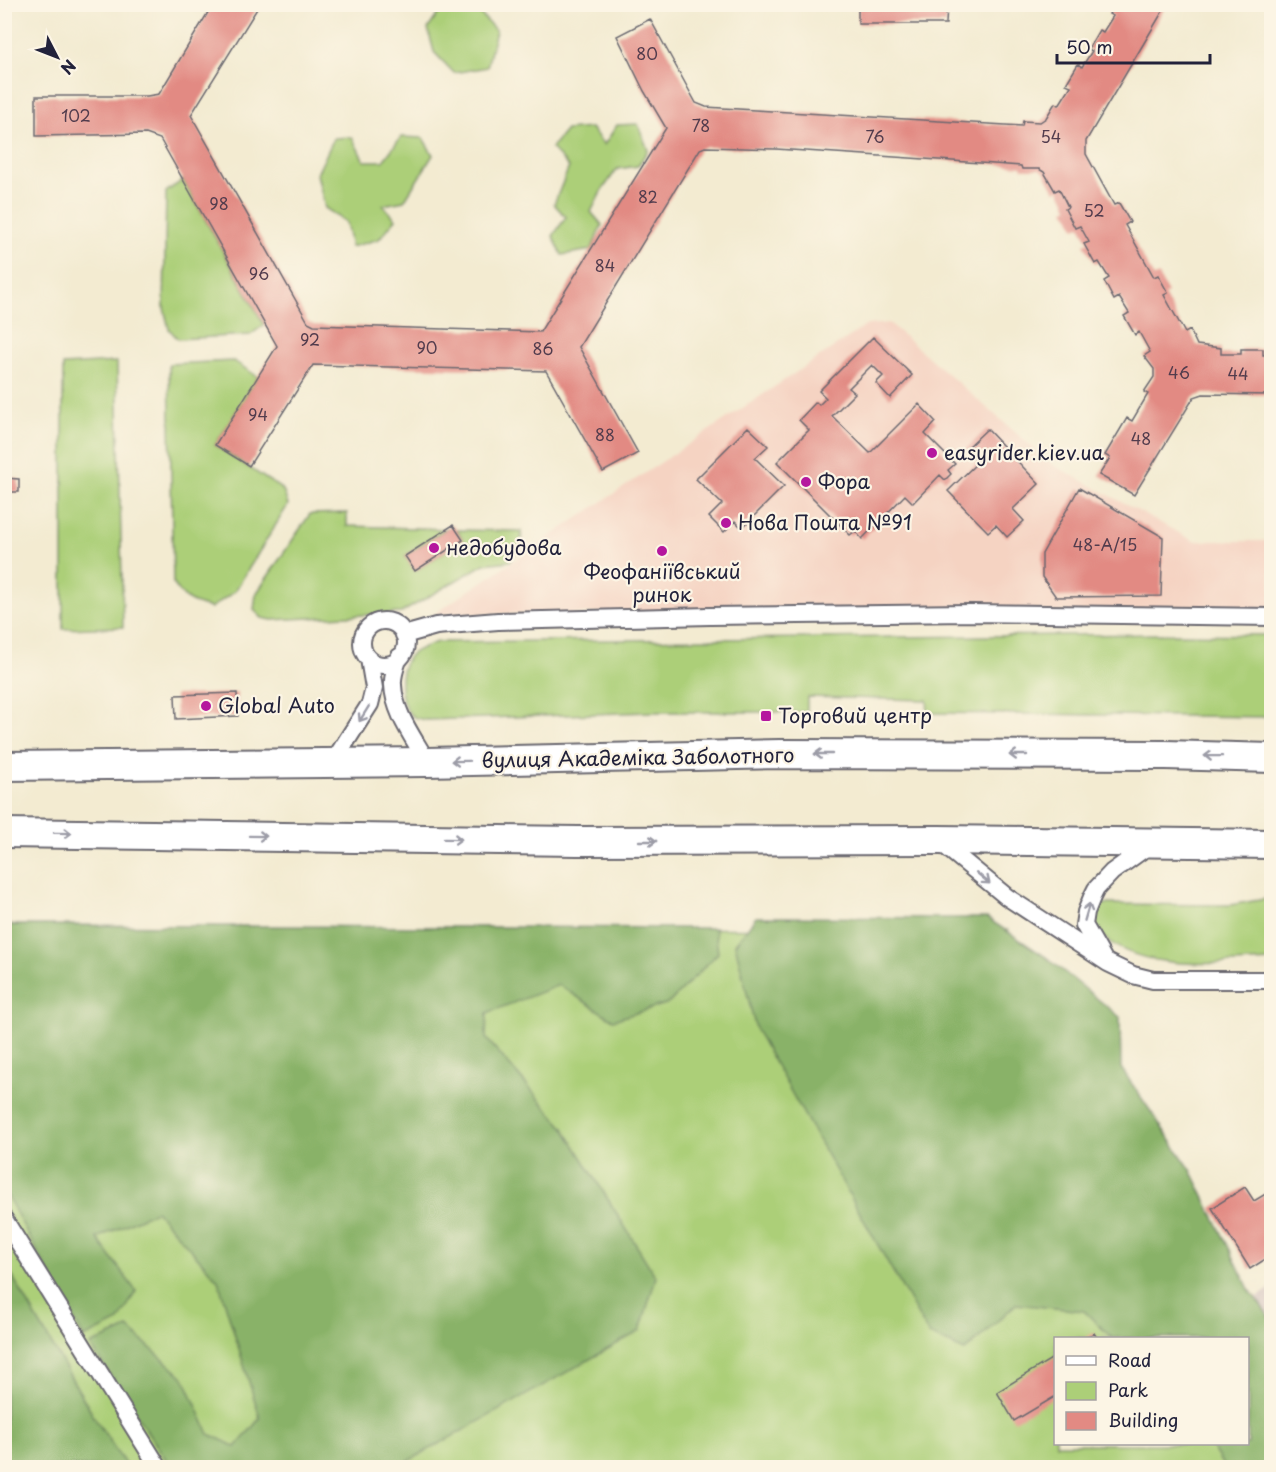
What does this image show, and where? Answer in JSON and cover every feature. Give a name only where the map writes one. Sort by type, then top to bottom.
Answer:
[{"type":"highway","name":"вулиця Академіка Заболотного","points":[[4,766],[427,762],[780,754],[1166,755],[1272,758]]},
{"type":"highway","points":[[4,832],[578,841],[938,840],[1272,843]]},
{"type":"street","points":[[404,635],[436,626],[487,622],[687,617],[971,613],[1272,616]]},
{"type":"street","points":[[333,762],[370,704],[374,688],[369,659],[365,654],[362,639],[369,626],[382,621],[389,621],[401,629],[405,649],[399,657],[390,663],[383,664],[369,659]]},
{"type":"street","points":[[399,657],[392,682],[394,697],[402,717],[427,762]]},
{"type":"street","points":[[938,840],[1007,897],[1108,963],[1133,975],[1153,980],[1272,980]]},
{"type":"street","points":[[1108,963],[1096,948],[1084,925],[1086,912],[1096,889],[1112,872],[1155,841]]},
{"type":"street","points":[[4,1219],[159,1467]]},
{"type":"shaded area","points":[[889,323],[1053,465],[1194,541],[1271,541],[1271,611],[434,614],[867,325]]},
{"type":"shaded area","points":[[1271,1288],[1271,1344],[1247,1304]]},
{"type":"green space","points":[[442,8],[475,8],[496,31],[487,67],[454,73],[434,52],[428,29]]},
{"type":"green space","points":[[638,124],[648,150],[638,166],[617,169],[601,192],[591,212],[602,225],[591,250],[562,255],[553,236],[566,217],[554,204],[569,167],[551,148],[566,130],[591,128],[604,145],[617,125]]},
{"type":"green space","points":[[352,137],[364,161],[383,161],[401,137],[423,138],[433,155],[404,201],[383,205],[396,219],[379,239],[351,247],[346,222],[325,208],[317,174],[334,138]]},
{"type":"green space","points":[[183,180],[264,325],[250,335],[178,339],[169,329],[164,308],[166,192]]},
{"type":"green space","points":[[234,361],[258,377],[215,445],[283,490],[288,505],[235,591],[211,608],[189,600],[173,583],[169,364]]},
{"type":"green space","points":[[117,362],[123,627],[63,629],[63,365]]},
{"type":"green space","points":[[347,513],[347,526],[446,529],[405,556],[415,571],[463,540],[457,530],[521,531],[522,542],[510,561],[484,564],[401,613],[272,620],[262,618],[254,610],[256,594],[310,514]]},
{"type":"green space","points":[[1168,634],[1271,635],[1271,717],[928,713],[927,700],[807,697],[807,712],[649,712],[427,720],[415,718],[409,712],[401,690],[402,673],[407,659],[416,651],[437,642]]},
{"type":"green space","points":[[1271,898],[1271,961],[1208,964],[1143,957],[1107,940],[1096,928],[1095,922],[1100,904],[1230,905]]},
{"type":"green space","points":[[756,917],[987,918],[1046,957],[1120,1017],[1121,1068],[1191,1170],[1249,1289],[1271,1319],[1271,1467],[1224,1467],[1211,1445],[1249,1445],[1249,1337],[1111,1337],[1084,1311],[1016,1304],[965,1351],[929,1335],[756,1030],[735,944]]},
{"type":"green space","points":[[4,925],[715,928],[718,953],[669,1003],[613,1020],[559,985],[487,1013],[486,1038],[564,1128],[656,1277],[640,1331],[398,1467],[171,1467],[90,1345],[128,1328],[184,1378],[209,1434],[236,1447],[260,1418],[218,1280],[156,1211],[97,1238],[136,1291],[119,1321],[84,1338],[5,1192]]},
{"type":"green space","points":[[5,925],[1008,930],[1271,1352],[1271,1467],[5,1468]]},
{"type":"green space","points":[[4,1262],[94,1417],[127,1467],[5,1467]]},
{"type":"building","points":[[213,4],[260,4],[191,115],[308,322],[314,325],[540,332],[666,128],[644,91],[617,36],[650,19],[696,103],[706,107],[1022,126],[1023,121],[1040,122],[1046,118],[1055,103],[1059,105],[1071,86],[1066,84],[1078,64],[1082,67],[1092,51],[1088,49],[1099,30],[1103,32],[1113,16],[1109,14],[1115,4],[1167,4],[1086,141],[1086,154],[1114,205],[1119,203],[1130,222],[1125,225],[1154,277],[1158,275],[1168,293],[1164,295],[1185,333],[1190,330],[1197,345],[1221,348],[1221,354],[1241,354],[1241,349],[1263,349],[1263,355],[1272,355],[1272,395],[1203,394],[1194,397],[1134,495],[1099,475],[1110,458],[1105,455],[1127,418],[1132,421],[1148,394],[1144,392],[1154,377],[1154,369],[1144,356],[1150,352],[1139,332],[1135,335],[1124,316],[1129,313],[1119,297],[1114,300],[1104,281],[1109,278],[1099,262],[1095,264],[1084,244],[1089,242],[1080,226],[1075,228],[1065,209],[1068,207],[1059,189],[1055,191],[1044,172],[1039,169],[1022,169],[1021,166],[776,149],[705,147],[700,149],[579,347],[638,453],[603,472],[546,371],[313,365],[249,466],[215,445],[277,346],[160,139],[146,134],[36,136],[36,96],[147,96],[159,94]]},
{"type":"building","points":[[858,4],[947,4],[946,24],[858,24]]},
{"type":"building","points":[[873,337],[912,375],[890,398],[876,383],[883,376],[872,365],[849,388],[855,393],[832,416],[870,453],[919,404],[936,422],[925,434],[955,464],[948,470],[951,474],[945,480],[940,475],[913,503],[905,495],[862,539],[855,531],[850,535],[777,462],[809,430],[799,420],[816,402],[819,405],[826,398],[819,391]]},
{"type":"building","points":[[748,427],[768,446],[755,458],[784,486],[742,528],[735,521],[724,532],[709,517],[722,504],[696,479]]},
{"type":"building","points":[[987,429],[1039,484],[1013,509],[1024,521],[1007,537],[996,525],[988,532],[948,491],[978,462],[966,449]]},
{"type":"building","points":[[4,478],[19,479],[19,492],[4,492]]},
{"type":"building","points":[[1079,488],[1163,537],[1161,596],[1056,597],[1042,577],[1042,554]]},
{"type":"building","name":"недобудова","points":[[453,525],[463,540],[415,571],[405,556]]},
{"type":"building","name":"Global Auto","points":[[237,693],[238,716],[176,719],[175,695]]},
{"type":"building","points":[[1245,1187],[1254,1201],[1272,1190],[1272,1255],[1250,1269],[1212,1208]]},
{"type":"building","points":[[1054,1357],[1054,1397],[1014,1421],[997,1392]]},
{"type":"place","name":"easyrider.kiev.ua","points":[[932,453]]},
{"type":"place","name":"Фора","points":[[806,482]]},
{"type":"place","name":"Нова Пошта №91","points":[[726,523]]},
{"type":"place","name":"недобудова","points":[[434,548]]},
{"type":"place","name":"Феофаніївський ринок","points":[[662,551]]},
{"type":"place","name":"Global Auto","points":[[206,706]]},
{"type":"place","name":"Торговий центр","points":[[766,716]]}]
